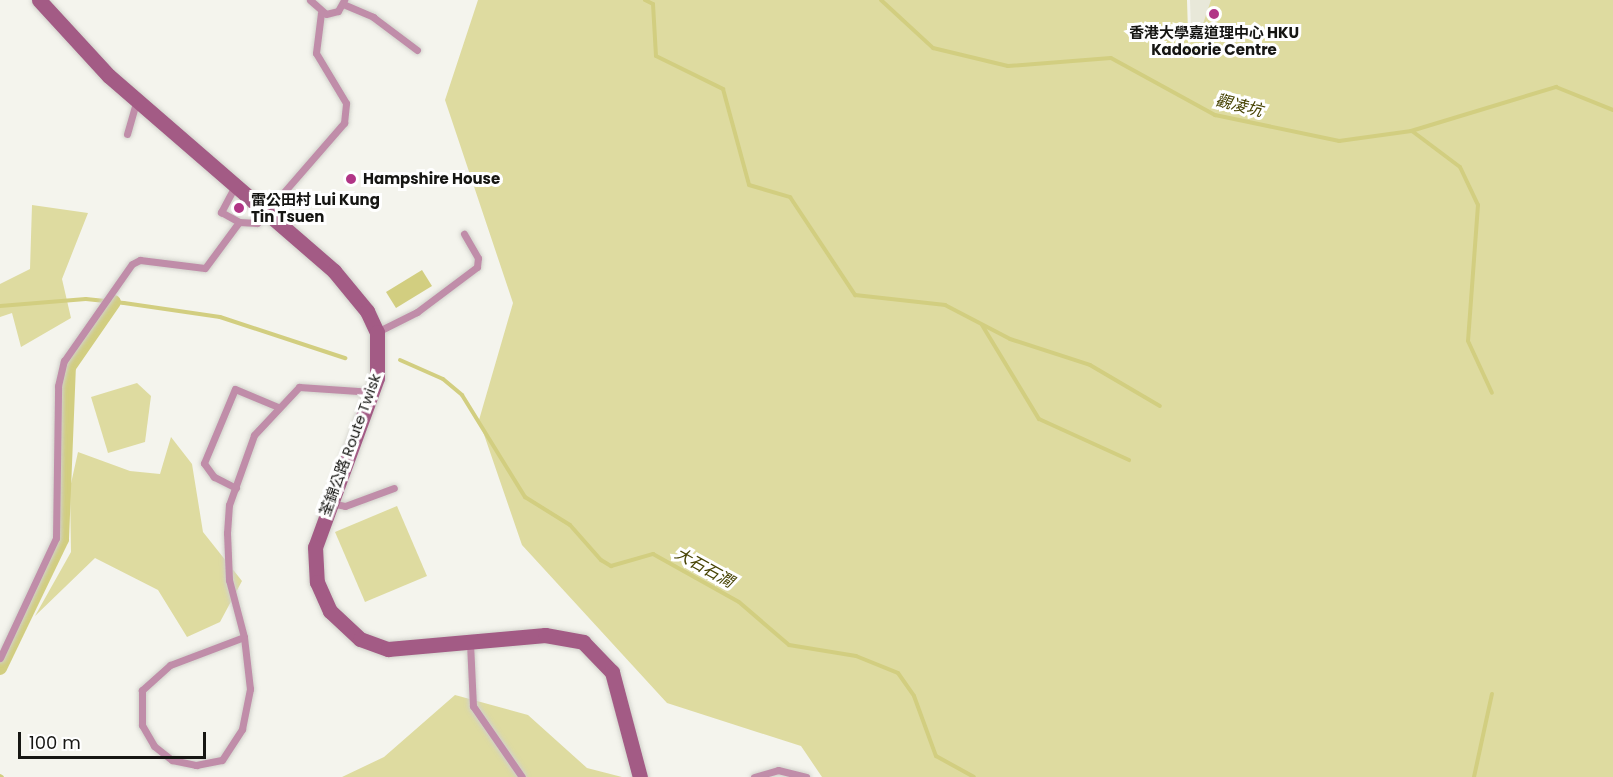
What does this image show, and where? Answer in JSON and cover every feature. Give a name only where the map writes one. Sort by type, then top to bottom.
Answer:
[{"type":"main road","name":"荃錦公路 Route Twisk","points":[[39,0],[137,100],[357,295],[376,332],[378,370],[372,392],[330,502],[314,565],[319,591],[337,620],[380,648],[563,635],[595,649],[615,679],[640,777]]},
{"type":"lane","points":[[235,186],[221,212],[239,222],[257,223],[267,214],[346,116],[346,103],[316,53],[321,13],[310,0]]},
{"type":"lane","points":[[321,13],[334,13],[343,2],[373,17],[417,50]]},
{"type":"lane","points":[[127,134],[137,100]]},
{"type":"lane","points":[[0,658],[56,538],[60,373],[122,278],[140,260],[205,268],[239,222]]},
{"type":"lane","points":[[376,332],[410,316],[477,267],[478,258],[464,234]]},
{"type":"lane","points":[[244,637],[170,664],[142,690],[142,725],[154,746],[172,760],[196,765],[222,760],[242,729],[250,689],[244,637],[229,580],[226,533],[236,488],[254,435],[299,387],[372,392]]},
{"type":"lane","points":[[236,488],[214,477],[204,463],[235,389],[278,407]]},
{"type":"lane","points":[[330,502],[345,506],[394,488]]},
{"type":"lane","points":[[470,643],[473,706],[522,777]]},
{"type":"lane","points":[[754,777],[778,770],[806,777]]},
{"type":"shaded area","points":[[478,0],[1187,0],[1188,32],[1200,33],[1211,0],[1613,0],[1613,777],[822,777],[801,746],[667,703],[522,545],[479,420],[513,303],[445,100]]},
{"type":"shaded area","name":"香港大學嘉道理中心 HKU Kadoorie Centre","points":[[1190,0],[1241,0],[1236,29],[1191,29]]},
{"type":"shaded area","points":[[32,205],[88,213],[62,279],[71,318],[21,347],[12,313],[0,317],[0,284],[30,269]]},
{"type":"shaded area","points":[[422,270],[432,286],[396,308],[386,292]]},
{"type":"shaded area","points":[[137,383],[151,396],[145,442],[108,453],[91,397]]},
{"type":"shaded area","points":[[171,437],[192,464],[203,532],[242,581],[220,622],[187,637],[158,590],[95,558],[35,616],[71,552],[70,488],[78,452],[130,471],[160,474]]},
{"type":"shaded area","points":[[397,506],[427,576],[365,602],[335,532]]},
{"type":"shaded area","points":[[455,695],[528,715],[587,768],[622,777],[342,777],[384,757]]},
{"type":"waterway","points":[[645,0],[653,4],[656,56],[723,89],[749,185],[790,197],[855,295],[945,305],[1010,339],[1090,365],[1160,406]]},
{"type":"waterway","name":"觀凌坑","points":[[881,0],[933,48],[1008,66],[1111,58],[1215,115],[1339,141],[1411,131],[1556,87],[1613,110]]},
{"type":"waterway","points":[[1412,131],[1460,167],[1478,205],[1468,341],[1492,393]]},
{"type":"waterway","points":[[0,306],[86,299],[220,317],[345,358]]},
{"type":"waterway","points":[[0,668],[62,539],[69,367],[114,302]]},
{"type":"waterway","points":[[982,325],[1039,419],[1129,460]]},
{"type":"waterway","name":"大石石澗","points":[[400,360],[443,379],[462,395],[525,497],[570,525],[601,560],[611,566],[653,554],[739,602],[789,645],[856,656],[898,673],[914,696],[936,756],[974,777]]},
{"type":"waterway","points":[[1474,777],[1492,694]]},
{"type":"place","name":"香港大學嘉道理中心 HKU Kadoorie Centre","points":[[1214,14]]},
{"type":"place","name":"Hampshire House","points":[[351,179]]},
{"type":"place","name":"雷公田村 Lui Kung Tin Tsuen","points":[[239,208]]}]
